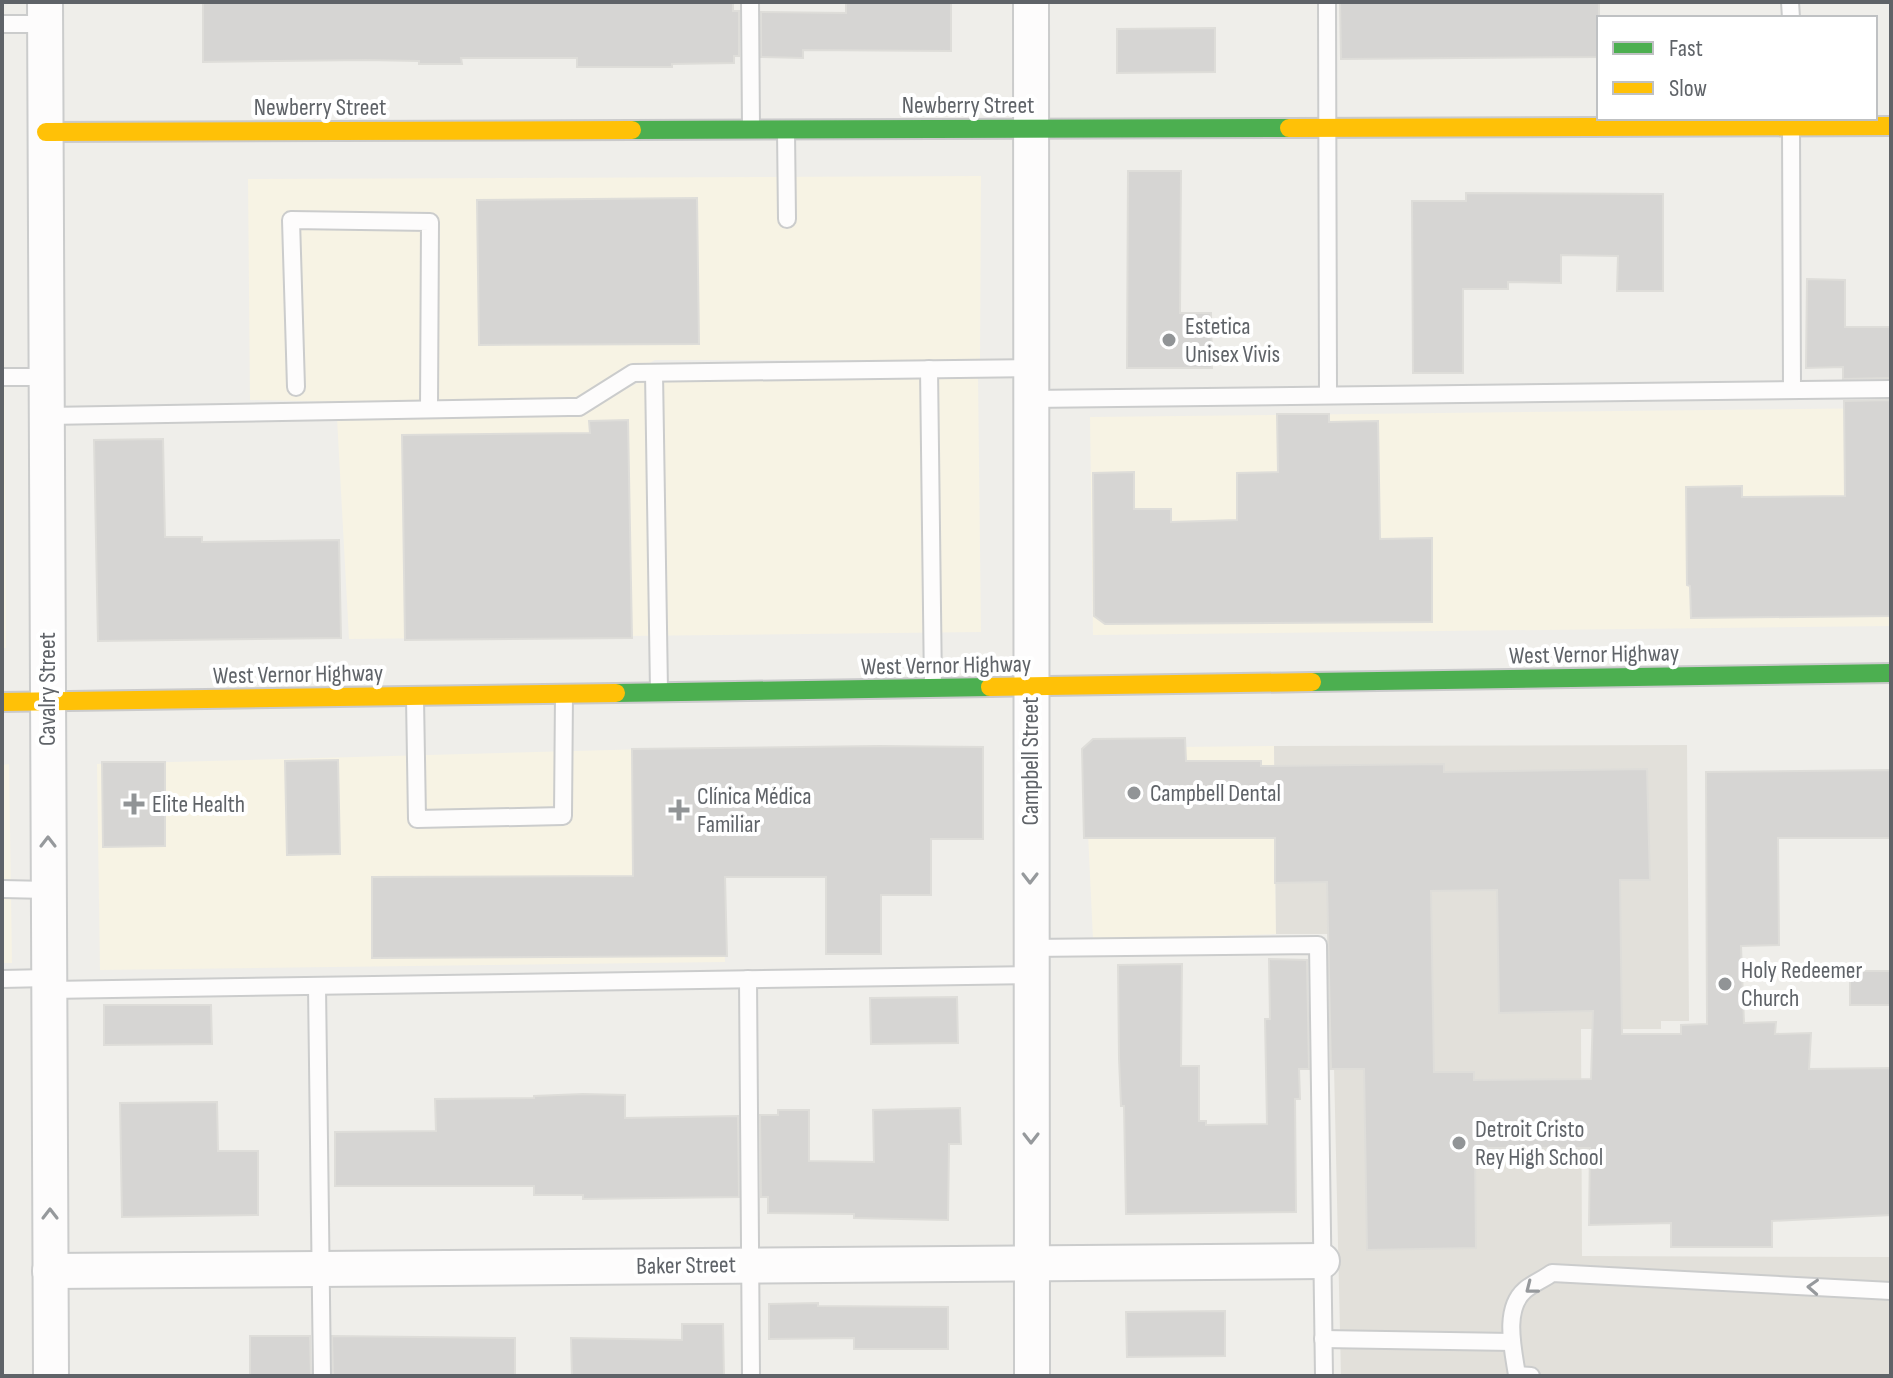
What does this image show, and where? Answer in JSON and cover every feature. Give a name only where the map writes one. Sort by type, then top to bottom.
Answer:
[{"type":"street","name":"Campbell Street","points":[[1031,2],[1029,688],[1032,1376]]},
{"type":"street","name":"Cavalry Street","points":[[45,13],[51,1376]]},
{"type":"street","name":"Newberry Street","points":[[46,132],[1326,128],[1791,122],[1891,126]]},
{"type":"street","name":"West Vernor Highway","points":[[2,702],[1891,673]]},
{"type":"street","name":"Baker Street","points":[[50,1271],[1322,1261]]},
{"type":"lane","points":[[750,2],[751,129]]},
{"type":"lane","points":[[1327,2],[1328,395]]},
{"type":"lane","points":[[2,24],[45,13]]},
{"type":"lane","points":[[1791,122],[1792,390]]},
{"type":"lane","points":[[786,129],[787,219]]},
{"type":"lane","points":[[296,387],[291,220],[430,222],[429,409]]},
{"type":"lane","points":[[47,416],[579,407],[633,373],[929,369],[1030,383],[1328,395],[1891,389]]},
{"type":"lane","points":[[929,369],[933,690]]},
{"type":"lane","points":[[654,373],[659,693]]},
{"type":"lane","points":[[2,377],[46,377]]},
{"type":"lane","points":[[415,696],[417,819],[563,816],[564,694]]},
{"type":"lane","points":[[2,889],[48,890]]},
{"type":"lane","points":[[2,979],[48,984],[317,986],[748,979],[1318,945],[1324,1376]]},
{"type":"lane","points":[[748,979],[751,1376]]},
{"type":"lane","points":[[317,986],[322,1376]]},
{"type":"lane","points":[[1531,1376],[1517,1375],[1512,1342],[1513,1309],[1523,1291],[1552,1273],[1891,1291]]},
{"type":"lane","points":[[1323,1339],[1512,1342]]},
{"type":"shaded area","points":[[2,12],[6,648],[2,648]]},
{"type":"shaded area","points":[[981,176],[980,360],[655,360],[569,407],[250,400],[248,179]]},
{"type":"shaded area","points":[[978,377],[981,632],[349,639],[337,418],[580,414],[645,379]]},
{"type":"shaded area","points":[[1891,408],[1891,626],[1093,635],[1090,417]]},
{"type":"shaded area","name":"Detroit Cristo Rey High School","points":[[1687,745],[1689,1021],[1661,1021],[1661,1029],[1581,1029],[1582,1256],[1891,1257],[1891,1376],[1341,1376],[1331,934],[1276,934],[1274,746]]},
{"type":"shaded area","points":[[1274,746],[1276,934],[1093,940],[1084,748]]},
{"type":"shaded area","points":[[722,747],[725,962],[100,970],[97,764]]},
{"type":"shaded area","points":[[9,764],[12,963],[2,963],[2,765]]},
{"type":"building","points":[[203,2],[733,2],[733,11],[739,11],[739,56],[734,56],[734,63],[672,64],[672,67],[577,67],[577,58],[461,58],[462,64],[366,60],[203,62]]},
{"type":"building","points":[[846,2],[951,2],[951,51],[803,50],[803,58],[761,57],[761,12],[846,13]]},
{"type":"building","points":[[1340,2],[1599,2],[1597,57],[1341,59]]},
{"type":"building","points":[[1215,28],[1215,72],[1117,73],[1117,29]]},
{"type":"building","points":[[1128,171],[1181,171],[1180,313],[1211,313],[1212,368],[1127,368]]},
{"type":"building","points":[[1466,193],[1663,194],[1663,291],[1617,291],[1618,256],[1561,255],[1561,283],[1508,282],[1508,289],[1463,289],[1463,373],[1413,373],[1412,201],[1466,201]]},
{"type":"building","points":[[697,198],[699,344],[479,345],[477,200]]},
{"type":"building","points":[[1807,279],[1845,280],[1845,327],[1891,327],[1891,378],[1843,379],[1843,367],[1806,368]]},
{"type":"building","points":[[1891,400],[1891,616],[1691,618],[1690,586],[1687,585],[1686,487],[1742,486],[1742,497],[1845,496],[1844,401]]},
{"type":"building","points":[[1277,414],[1329,414],[1329,422],[1378,421],[1380,539],[1432,538],[1432,622],[1105,624],[1094,616],[1093,473],[1134,472],[1134,509],[1171,509],[1171,522],[1237,520],[1237,473],[1278,472]]},
{"type":"building","points":[[628,420],[632,638],[405,640],[402,435],[590,433],[589,421]]},
{"type":"building","points":[[163,439],[165,537],[202,537],[202,542],[339,540],[341,638],[98,641],[94,440]]},
{"type":"building","points":[[1185,738],[1186,761],[1261,761],[1261,766],[1444,764],[1444,772],[1647,769],[1650,880],[1620,880],[1622,1034],[1681,1034],[1681,1025],[1707,1024],[1706,772],[1891,770],[1891,838],[1778,838],[1779,945],[1741,946],[1744,1023],[1776,1022],[1775,1034],[1811,1033],[1809,1069],[1891,1068],[1891,1215],[1772,1221],[1772,1247],[1671,1247],[1671,1223],[1589,1225],[1590,1148],[1475,1148],[1476,1248],[1367,1250],[1364,1069],[1331,1069],[1327,882],[1275,883],[1275,838],[1084,838],[1082,749],[1093,739]],"holes":[[[1497,890],[1499,1013],[1593,1011],[1591,1079],[1474,1080],[1474,1072],[1434,1072],[1431,891]]]},
{"type":"building","points":[[983,747],[983,839],[931,839],[931,895],[881,895],[881,954],[826,954],[826,877],[725,877],[727,956],[372,958],[372,877],[633,876],[632,749]]},
{"type":"building","points":[[338,760],[340,854],[287,855],[285,761]]},
{"type":"building","name":"Elite Health","points":[[102,762],[165,762],[165,846],[103,847]]},
{"type":"building","points":[[1269,959],[1307,960],[1309,1069],[1299,1069],[1300,1099],[1295,1099],[1296,1212],[1126,1214],[1118,965],[1182,964],[1181,1066],[1199,1066],[1199,1121],[1206,1121],[1206,1125],[1267,1124],[1265,1019],[1270,1019]]},
{"type":"building","name":"Holy Redeemer Church","points":[[1850,971],[1891,971],[1891,1005],[1850,1005]]},
{"type":"building","points":[[957,997],[958,1043],[871,1044],[870,998]]},
{"type":"building","points":[[104,1005],[211,1005],[212,1044],[104,1045]]},
{"type":"building","points":[[625,1095],[625,1118],[738,1116],[739,1197],[583,1199],[583,1195],[534,1195],[534,1186],[335,1186],[335,1132],[436,1131],[435,1099]]},
{"type":"building","points":[[217,1102],[218,1151],[258,1151],[258,1215],[122,1217],[120,1103]]},
{"type":"building","points":[[960,1108],[961,1144],[949,1144],[948,1220],[768,1213],[768,1197],[761,1197],[760,1115],[778,1115],[778,1110],[809,1110],[809,1161],[874,1162],[873,1110]]},
{"type":"building","points":[[818,1303],[818,1306],[948,1307],[948,1349],[854,1349],[854,1338],[769,1339],[769,1304]]},
{"type":"building","points":[[1225,1311],[1225,1356],[1127,1357],[1126,1312]]},
{"type":"building","points":[[682,1324],[723,1324],[724,1376],[572,1376],[571,1338],[682,1340]]},
{"type":"building","points":[[250,1336],[310,1336],[311,1376],[250,1376]]},
{"type":"building","points":[[332,1336],[515,1338],[515,1376],[333,1376]]},
{"type":"traffic: fast","points":[[632,130],[1289,128]]},
{"type":"traffic: fast","points":[[1312,682],[1891,673]]},
{"type":"traffic: fast","points":[[616,693],[990,687]]},
{"type":"traffic: slow","points":[[1289,128],[1891,126]]},
{"type":"traffic: slow","points":[[46,132],[632,130]]},
{"type":"traffic: slow","points":[[990,687],[1312,682]]},
{"type":"traffic: slow","points":[[2,702],[616,693]]},
{"type":"place","name":"Estetica Unisex Vivis","points":[[1169,340]]},
{"type":"place","name":"Campbell Dental","points":[[1134,793]]},
{"type":"place","name":"Elite Health","points":[[134,804]]},
{"type":"place","name":"Clínica Médica Familiar","points":[[679,810]]},
{"type":"place","name":"Holy Redeemer Church","points":[[1725,984]]},
{"type":"place","name":"Detroit Cristo Rey High School","points":[[1459,1143]]}]
